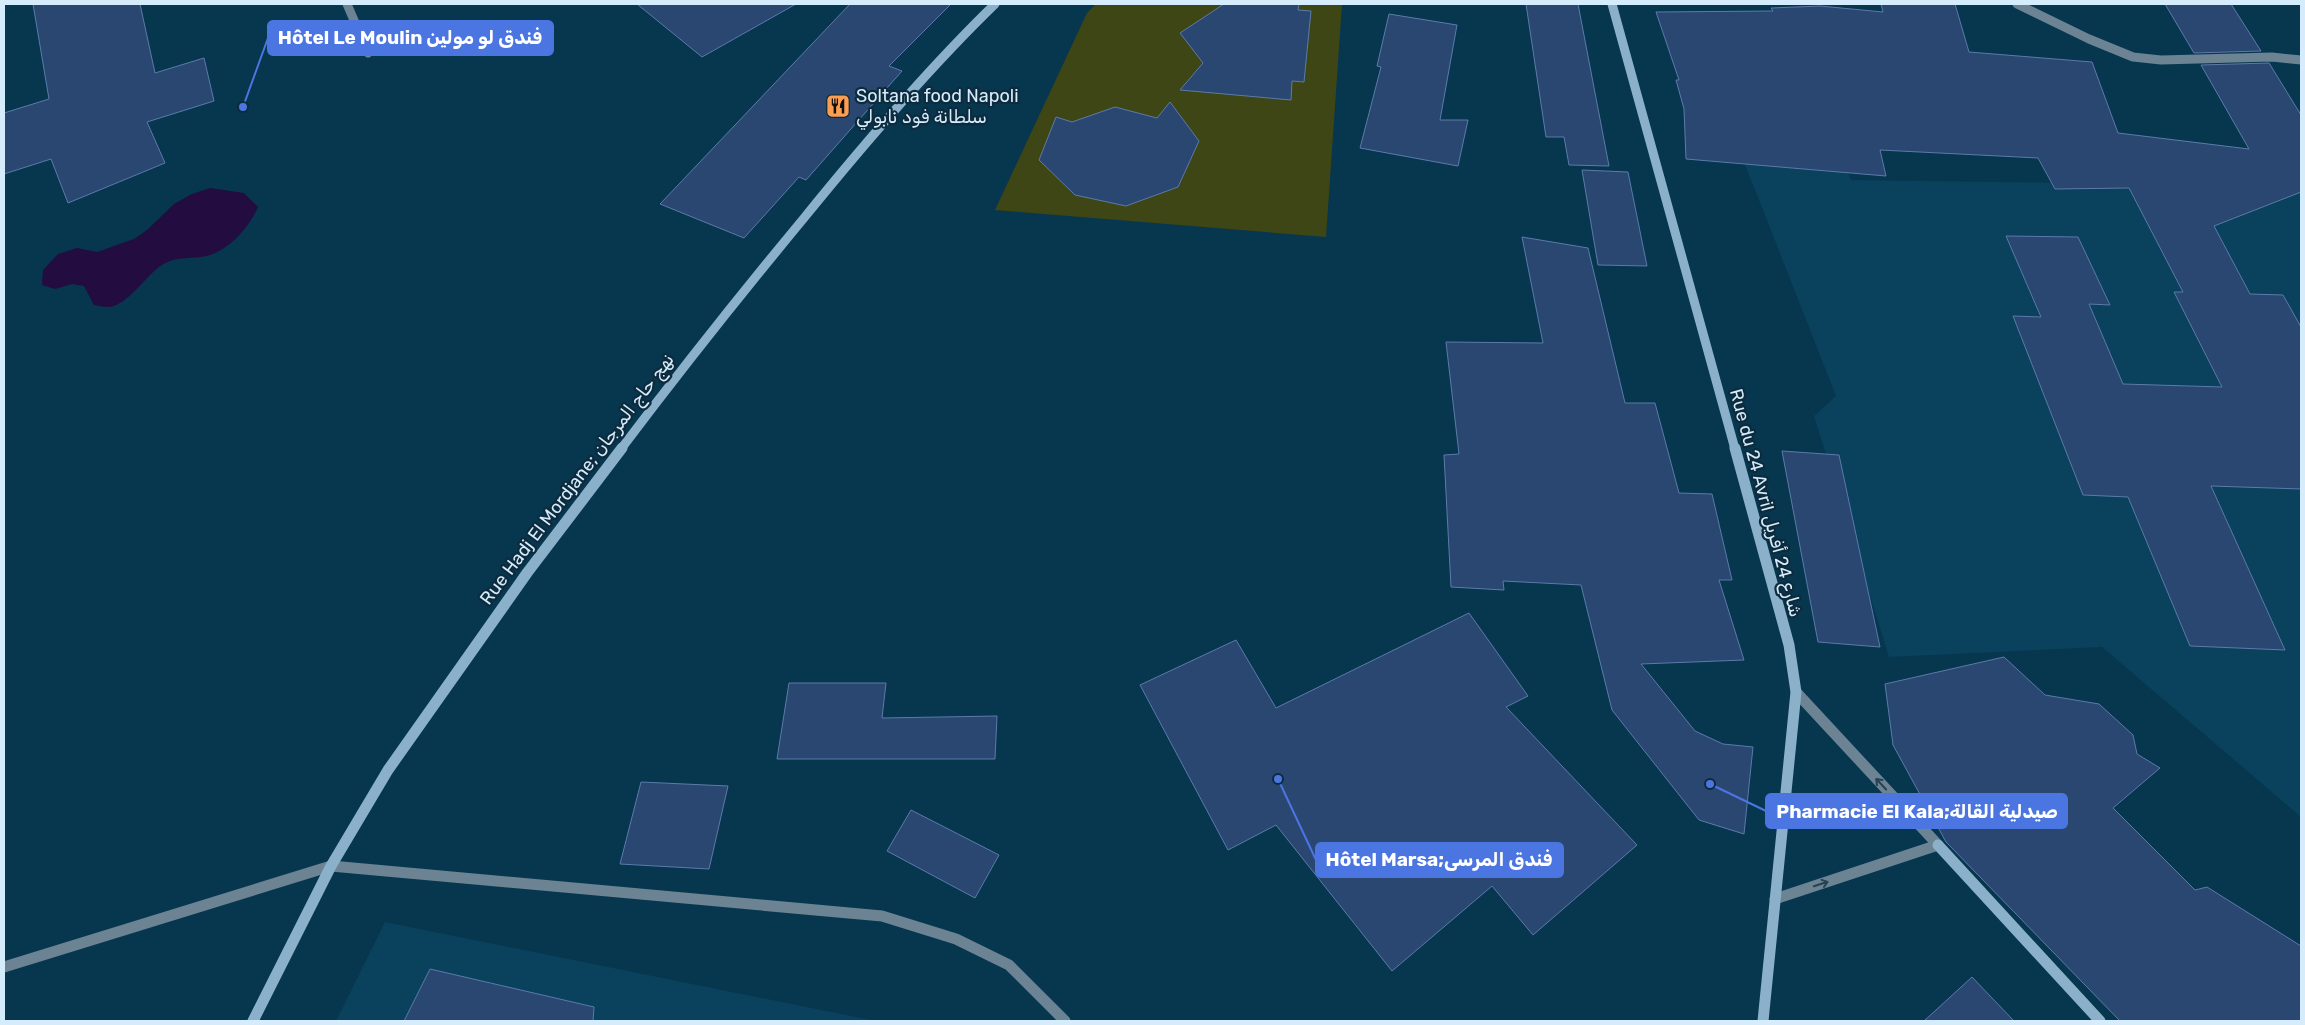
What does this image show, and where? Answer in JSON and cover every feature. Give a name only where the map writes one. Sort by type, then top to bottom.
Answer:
[{"type":"street","points":[[347,4],[368,54]]},
{"type":"street","name":"Rue Hadj El Mordjane; نهج حاج المرجان","points":[[252,1021],[331,866],[388,770],[527,573],[700,344],[862,147],[954,44],[995,4]]},
{"type":"street","name":"Rue du 24 Avril شارع 24 أفريل","points":[[1612,4],[1789,646],[1796,692],[1763,1021]]},
{"type":"street","points":[[2017,4],[2089,39],[2133,56],[2161,60],[2272,56],[2301,60]]},
{"type":"street","points":[[1796,692],[2100,1021]]},
{"type":"street","points":[[1775,899],[1938,845]]},
{"type":"street","points":[[4,968],[331,866],[882,916],[956,938],[1009,965],[1065,1021]]},
{"type":"shaded area","points":[[1840,153],[1851,180],[2301,186],[2301,817],[2102,647],[1889,657],[1814,416],[1836,396],[1742,157]]},
{"type":"shaded area","points":[[210,188],[244,193],[258,207],[250,222],[238,236],[218,252],[210,255],[174,260],[162,265],[123,301],[109,307],[94,305],[84,286],[72,284],[55,289],[42,285],[43,270],[58,254],[77,248],[97,252],[134,239],[147,230],[174,204],[192,194]]},
{"type":"shaded area","points":[[385,922],[876,1021],[336,1021]]},
{"type":"green space","points":[[1096,4],[1342,4],[1326,237],[995,210],[1087,13]]},
{"type":"building","points":[[33,4],[140,4],[155,73],[204,58],[214,101],[147,122],[165,163],[68,203],[51,159],[4,174],[4,113],[49,99]]},
{"type":"building","points":[[637,4],[796,4],[702,57]]},
{"type":"building","points":[[850,4],[951,4],[889,66],[902,71],[806,180],[799,177],[744,238],[660,204]]},
{"type":"building","points":[[1224,4],[1299,4],[1298,10],[1311,11],[1304,82],[1292,81],[1291,100],[1180,90],[1203,63],[1180,33]]},
{"type":"building","points":[[1526,4],[1578,4],[1609,166],[1569,165],[1564,137],[1546,137]]},
{"type":"building","points":[[1881,4],[1955,4],[1969,52],[2092,62],[2118,133],[2249,149],[2201,65],[2269,63],[2301,115],[2301,192],[2214,226],[2250,294],[2283,295],[2301,327],[2301,489],[2211,486],[2285,650],[2190,646],[2128,497],[2083,495],[2013,316],[2041,317],[2006,236],[2078,237],[2110,305],[2089,304],[2123,384],[2222,387],[2174,292],[2183,292],[2129,188],[2055,189],[2038,158],[1880,150],[1886,176],[1686,159],[1684,109],[1676,80],[1679,80],[1656,12],[1773,11],[1771,8],[1820,6],[1883,12]]},
{"type":"building","points":[[2165,4],[2231,4],[2261,51],[2194,53]]},
{"type":"building","points":[[1389,14],[1457,25],[1440,120],[1468,120],[1458,166],[1360,148],[1381,67],[1377,66]]},
{"type":"building","points":[[1170,102],[1199,141],[1178,187],[1126,206],[1075,195],[1039,160],[1056,117],[1072,122],[1115,107],[1157,118]]},
{"type":"building","points":[[1582,170],[1628,172],[1647,266],[1598,265]]},
{"type":"building","points":[[1522,237],[1588,248],[1625,403],[1655,403],[1679,493],[1712,494],[1732,580],[1719,580],[1744,660],[1641,664],[1695,731],[1723,744],[1753,747],[1744,834],[1699,820],[1612,710],[1581,585],[1503,581],[1504,590],[1451,587],[1444,455],[1459,454],[1446,342],[1543,343]]},
{"type":"building","points":[[1782,451],[1839,455],[1880,647],[1818,642]]},
{"type":"building","points":[[1469,613],[1528,696],[1506,707],[1637,845],[1533,935],[1492,886],[1392,971],[1276,825],[1228,850],[1140,685],[1236,640],[1276,708]]},
{"type":"building","points":[[2004,657],[2045,695],[2099,704],[2133,735],[2137,754],[2160,768],[2113,808],[2195,890],[2207,887],[2301,946],[2301,1021],[2120,1021],[1946,842],[1893,745],[1885,684]]},
{"type":"building","points":[[789,683],[886,683],[882,718],[997,716],[995,759],[777,759]]},
{"type":"building","points":[[641,782],[728,786],[709,869],[620,864]]},
{"type":"building","points":[[911,810],[999,855],[975,898],[887,851]]},
{"type":"building","points":[[430,969],[594,1007],[593,1021],[404,1021]]},
{"type":"building","points":[[1972,977],[2014,1021],[1924,1021]]},
{"type":"place","name":"Soltana food Napoli سلطانة فود نابولي","points":[[838,106]]},
{"type":"place","name":"Hôtel Le Moulin فندق لو مولين","points":[[243,107]]},
{"type":"place","name":"Hôtel Marsa;فندق المرسى","points":[[1278,779]]},
{"type":"place","name":"Pharmacie El Kala;صيدلية القالة","points":[[1710,784]]}]
